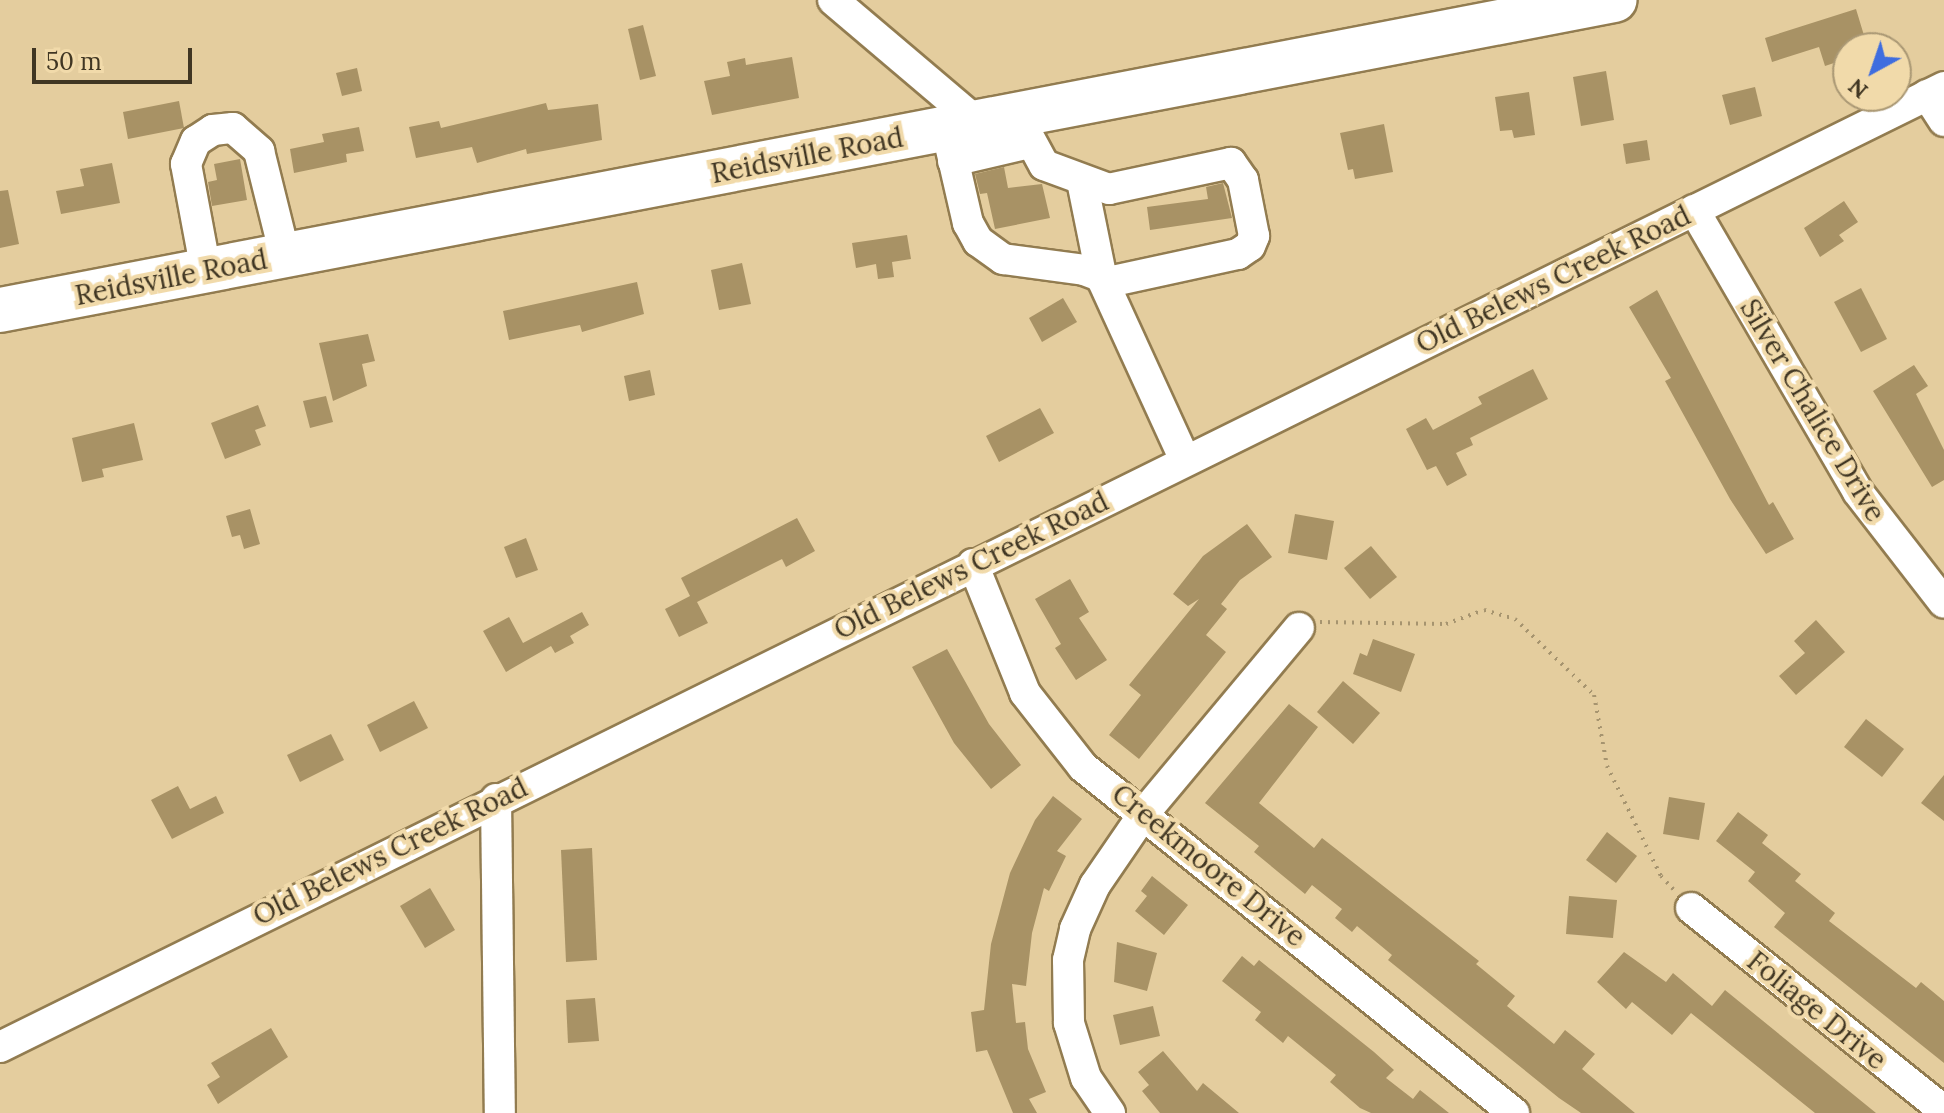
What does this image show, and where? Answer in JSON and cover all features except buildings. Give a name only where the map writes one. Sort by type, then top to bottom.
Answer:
[{"type":"highway","name":"Reidsville Road","points":[[0,310],[285,255],[984,134],[1614,0]]},
{"type":"street","points":[[833,0],[984,134],[1082,181],[1109,189],[1231,163],[1243,180],[1254,236],[1250,246],[1238,254],[1102,279],[1084,270],[1018,264],[990,252],[968,223],[984,134]]},
{"type":"street","points":[[1936,91],[1944,121]]},
{"type":"street","name":"Old Belews Creek Road","points":[[0,1047],[496,799],[1936,91]]},
{"type":"street","points":[[206,271],[186,164],[196,141],[213,130],[233,128],[259,151],[285,255]]},
{"type":"street","points":[[1082,181],[1102,279],[1185,460]]},
{"type":"street","name":"Silver Chalice Drive","points":[[1694,210],[1858,492],[1944,603]]},
{"type":"street","name":"Creekmoore Drive","points":[[973,564],[1025,693],[1083,767],[1145,812],[1514,1113]]},
{"type":"street","points":[[1110,1113],[1086,1078],[1069,1023],[1068,960],[1095,885],[1145,812],[1299,628]]},
{"type":"street","points":[[496,799],[500,1113]]},
{"type":"street","name":"Foliage Drive","points":[[1691,908],[1944,1111]]},
{"type":"path","points":[[1299,628],[1333,619],[1446,624],[1484,610],[1515,619],[1594,695],[1607,766],[1661,876],[1691,908]]}]
